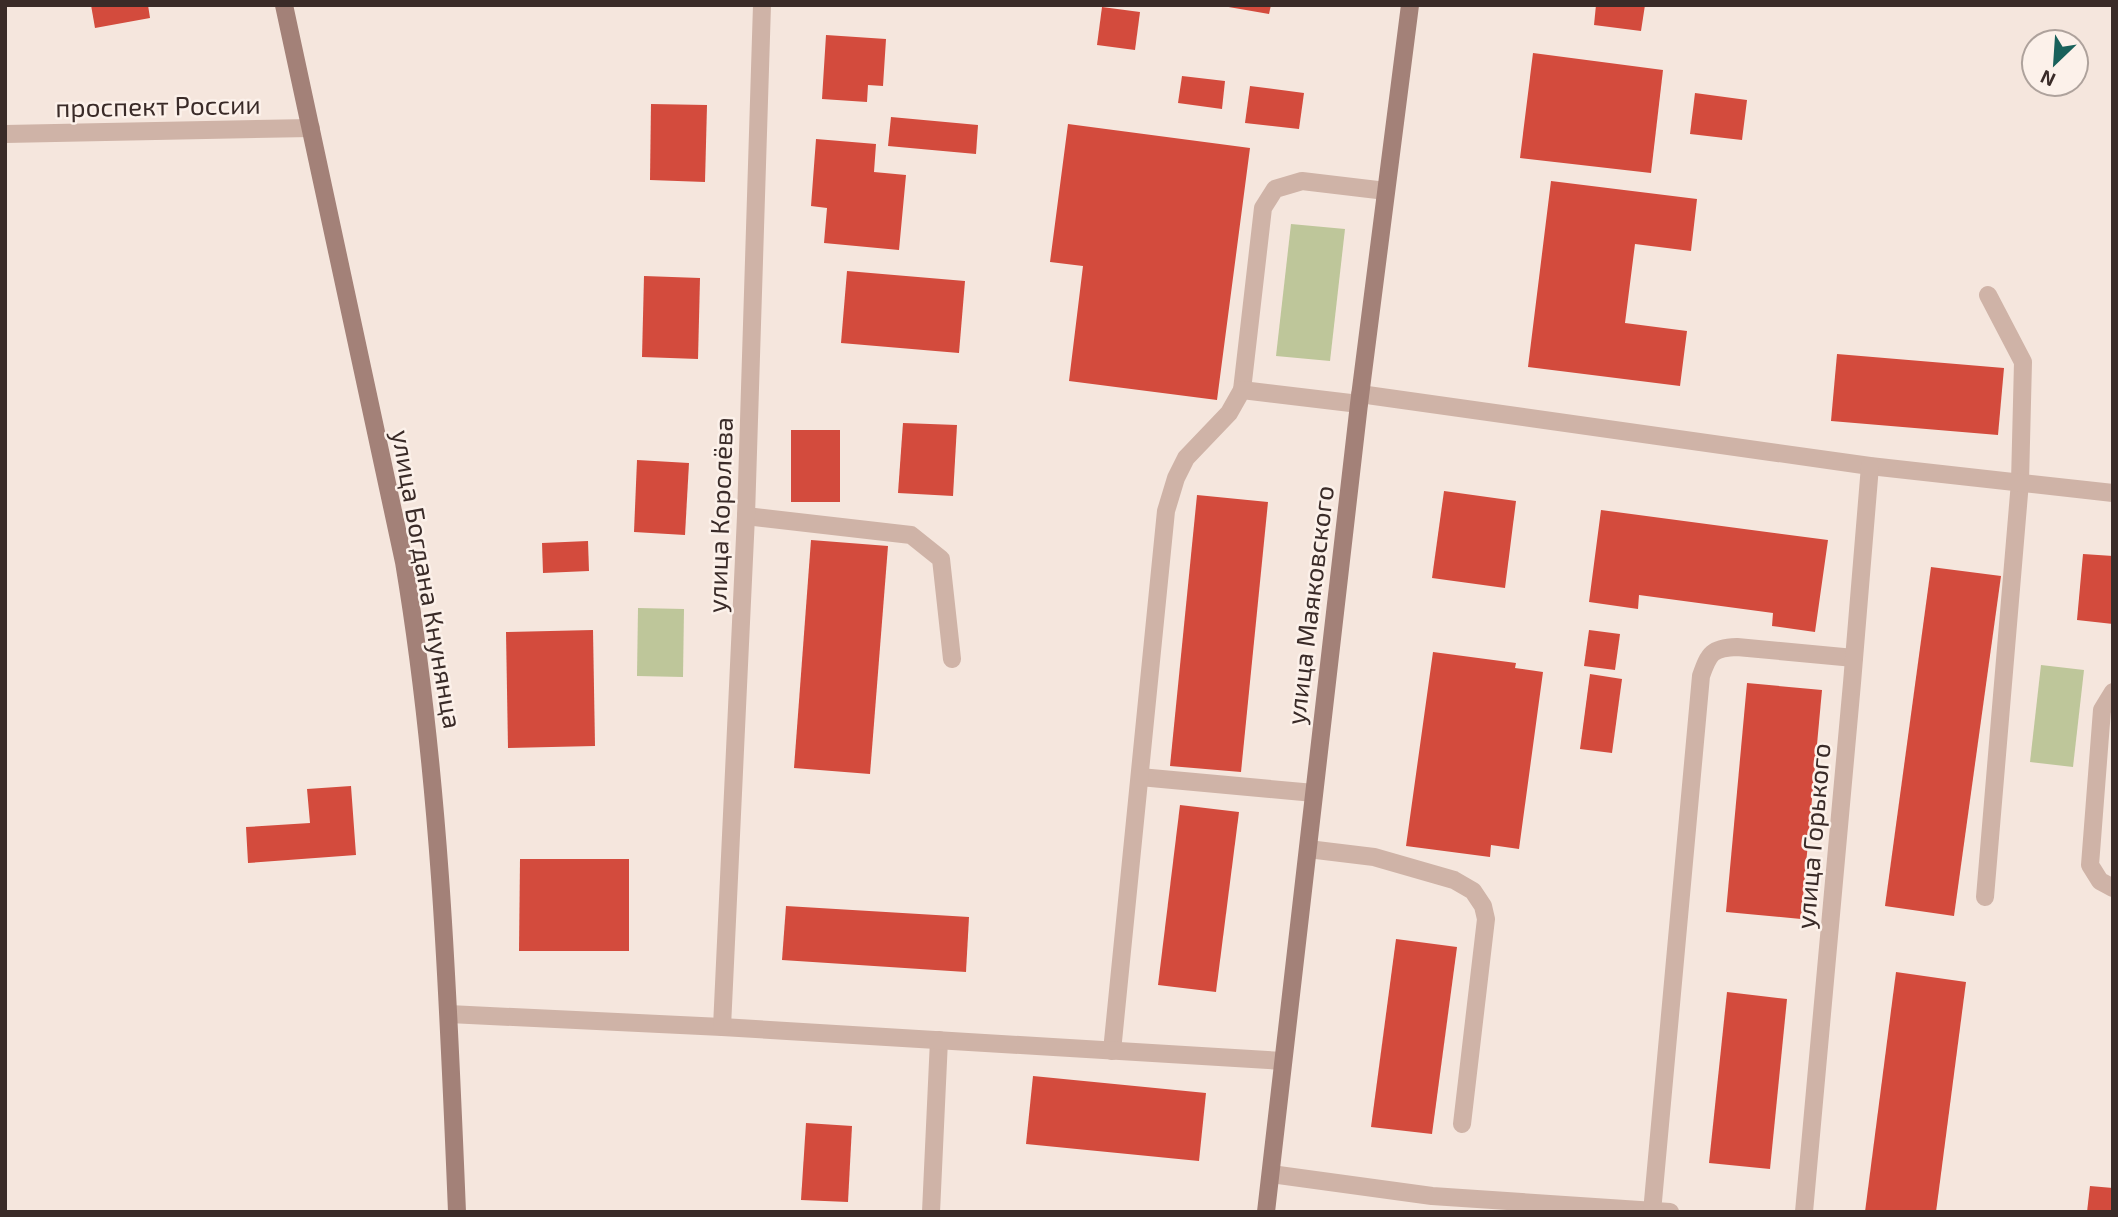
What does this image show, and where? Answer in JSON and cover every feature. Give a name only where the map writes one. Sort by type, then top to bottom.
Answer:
[{"type":"street","name":"улица Богдана Кнунянца","points":[[284,5],[401,548],[419,649],[434,798],[449,1014],[457,1212]]},
{"type":"street","name":"улица Королёва","points":[[722,1027],[746,516],[762,5]]},
{"type":"street","name":"улица Маяковского","points":[[1266,1212],[1359,399],[1409,5]]},
{"type":"street","name":"проспект России","points":[[5,134],[311,128]]},
{"type":"street","points":[[1112,1051],[1166,511],[1176,478],[1186,458],[1228,413],[1242,390],[1263,208],[1275,189],[1302,181],[1386,191]]},
{"type":"street","points":[[1984,897],[2020,482],[2023,362],[1988,295]]},
{"type":"street","points":[[1242,390],[1359,399],[1870,466],[2113,493]]},
{"type":"street","name":"улица Горького","points":[[1804,1212],[1870,466]]},
{"type":"street","points":[[746,516],[911,535],[941,559],[952,659]]},
{"type":"street","points":[[1271,1174],[1431,1204],[1658,1211],[1701,676],[1707,658],[1719,648],[1737,647],[1854,658]]},
{"type":"street","points":[[2113,692],[2102,710],[2090,865],[2099,881],[2113,888]]},
{"type":"street","points":[[1140,777],[1314,793]]},
{"type":"street","points":[[1308,849],[1374,857],[1454,880],[1473,891],[1483,906],[1486,919],[1462,1124]]},
{"type":"street","points":[[449,1014],[722,1027],[1283,1061]]},
{"type":"street","points":[[932,1212],[939,1040]]},
{"type":"green space","points":[[1291,224],[1345,229],[1330,361],[1276,356]]},
{"type":"green space","points":[[638,608],[684,609],[683,677],[637,676]]},
{"type":"green space","points":[[2041,665],[2084,670],[2073,767],[2030,762]]},
{"type":"building","points":[[91,5],[148,5],[150,18],[95,28]]},
{"type":"building","points":[[1217,5],[1271,5],[1269,14]]},
{"type":"building","points":[[1596,5],[1645,5],[1641,31],[1594,25]]},
{"type":"building","points":[[1102,7],[1140,12],[1135,50],[1097,45]]},
{"type":"building","points":[[826,35],[886,39],[883,86],[868,85],[867,102],[822,99]]},
{"type":"building","points":[[1533,53],[1663,70],[1651,173],[1520,158]]},
{"type":"building","points":[[1182,76],[1225,81],[1222,109],[1178,103]]},
{"type":"building","points":[[1250,86],[1304,93],[1299,129],[1245,123]]},
{"type":"building","points":[[1695,93],[1747,100],[1742,140],[1690,134]]},
{"type":"building","points":[[651,104],[707,105],[705,182],[650,180]]},
{"type":"building","points":[[891,117],[978,125],[976,154],[888,146]]},
{"type":"building","points":[[1068,124],[1250,148],[1217,400],[1069,381],[1083,266],[1050,262]]},
{"type":"building","points":[[816,139],[876,144],[874,172],[906,175],[899,250],[824,243],[827,208],[811,206]]},
{"type":"building","points":[[1551,181],[1697,199],[1691,251],[1635,244],[1625,323],[1687,331],[1680,386],[1528,367]]},
{"type":"building","points":[[847,271],[965,281],[959,353],[841,343]]},
{"type":"building","points":[[644,276],[700,278],[698,359],[642,357]]},
{"type":"building","points":[[1837,354],[2004,368],[1998,435],[1831,421]]},
{"type":"building","points":[[903,423],[957,425],[953,496],[898,493]]},
{"type":"building","points":[[791,430],[840,430],[840,502],[791,502]]},
{"type":"building","points":[[637,460],[689,463],[685,535],[634,532]]},
{"type":"building","points":[[1444,491],[1516,501],[1505,588],[1432,578]]},
{"type":"building","points":[[1197,495],[1268,502],[1241,772],[1170,766]]},
{"type":"building","points":[[1601,510],[1828,540],[1815,632],[1772,626],[1773,613],[1639,595],[1638,609],[1589,602]]},
{"type":"building","points":[[811,540],[888,546],[870,774],[794,768]]},
{"type":"building","points":[[588,541],[589,571],[543,573],[542,543]]},
{"type":"building","points":[[2083,554],[2113,556],[2113,624],[2077,620]]},
{"type":"building","points":[[1931,567],[2001,576],[1954,916],[1885,906]]},
{"type":"building","points":[[593,630],[595,746],[508,748],[506,632]]},
{"type":"building","points":[[1589,630],[1620,634],[1615,670],[1584,666]]},
{"type":"building","points":[[1433,652],[1516,663],[1515,668],[1543,672],[1519,849],[1491,845],[1490,857],[1406,846]]},
{"type":"building","points":[[1590,674],[1622,679],[1612,753],[1580,749]]},
{"type":"building","points":[[1747,683],[1822,690],[1801,919],[1726,912]]},
{"type":"building","points":[[351,786],[356,855],[248,863],[246,827],[310,823],[307,789]]},
{"type":"building","points":[[1180,805],[1239,812],[1216,992],[1158,985]]},
{"type":"building","points":[[520,859],[629,859],[629,951],[519,951]]},
{"type":"building","points":[[786,906],[969,917],[966,972],[782,960]]},
{"type":"building","points":[[1396,939],[1457,947],[1432,1134],[1371,1127]]},
{"type":"building","points":[[1896,972],[1966,982],[1936,1212],[1865,1212]]},
{"type":"building","points":[[1727,992],[1787,999],[1770,1169],[1709,1163]]},
{"type":"building","points":[[1033,1076],[1206,1093],[1199,1161],[1026,1144]]},
{"type":"building","points":[[806,1123],[852,1126],[848,1202],[801,1200]]},
{"type":"building","points":[[2090,1186],[2113,1188],[2113,1212],[2087,1212]]}]
